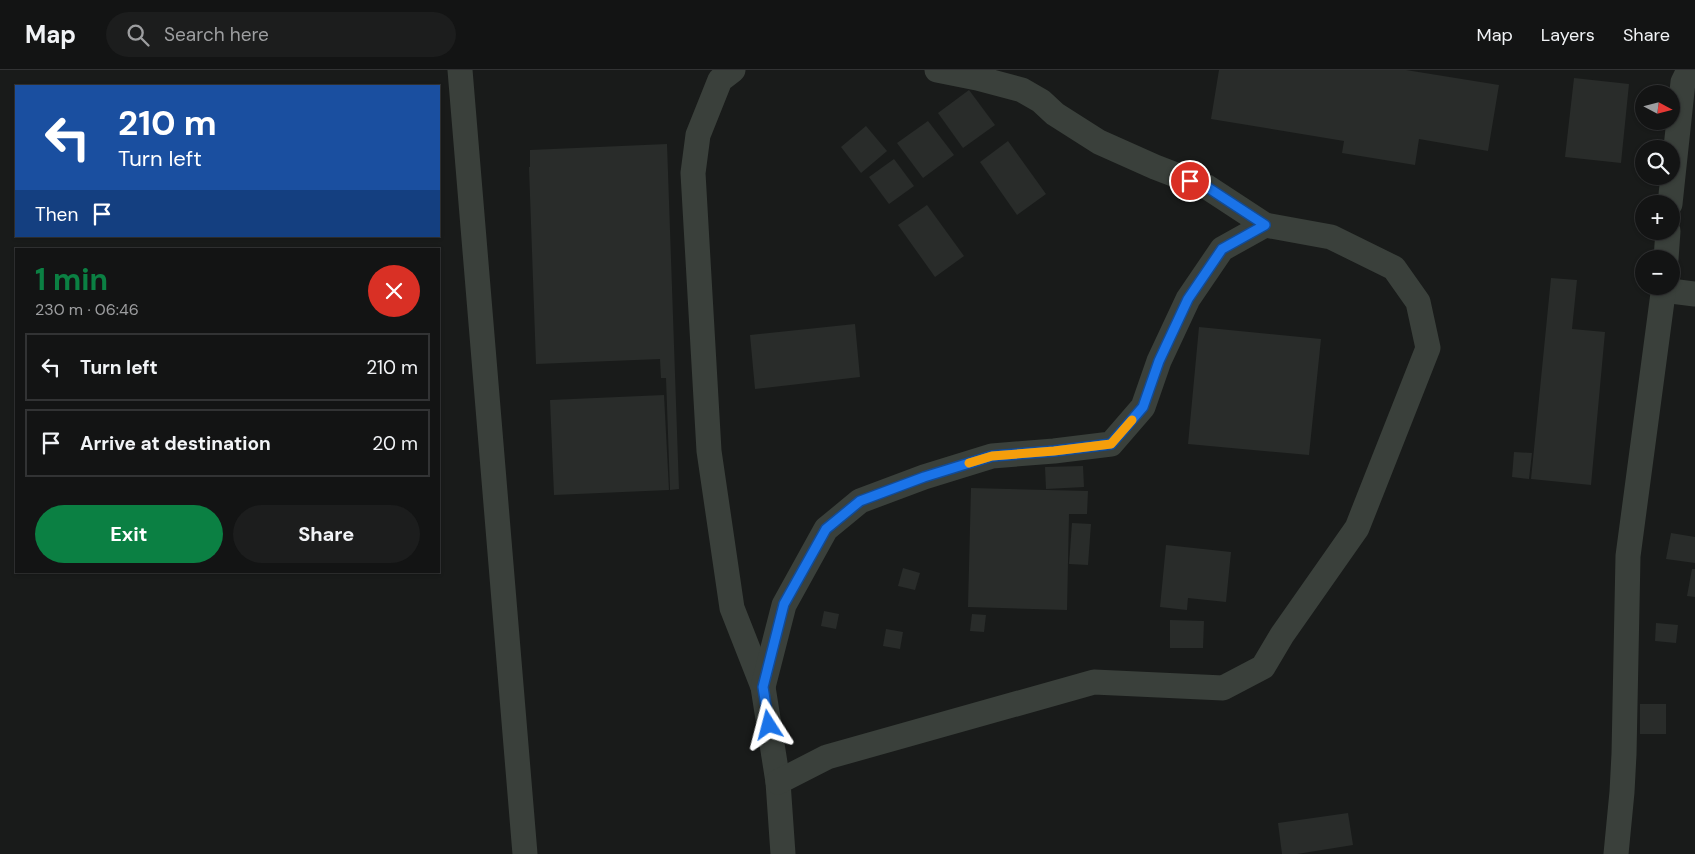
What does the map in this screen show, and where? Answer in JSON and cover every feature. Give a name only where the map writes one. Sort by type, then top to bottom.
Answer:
[{"type":"street","points":[[460,70],[525,854]]},
{"type":"street","points":[[733,70],[720,80],[698,135],[693,173],[709,452],[732,608],[763,687],[778,782],[783,854]]},
{"type":"street","points":[[778,782],[827,757],[1094,682],[1223,688],[1263,667],[1282,635],[1357,528],[1428,348],[1418,302],[1394,268],[1331,238],[1265,225],[1207,187],[1155,167],[1099,142],[1056,114],[1041,101],[1022,90],[937,70]]},
{"type":"street","points":[[1671,195],[1683,82],[1689,70]]},
{"type":"street","points":[[763,687],[784,604],[826,529],[860,501],[924,477],[992,456],[1111,444],[1143,407],[1159,361],[1188,299],[1222,249],[1265,225]]},
{"type":"street","points":[[1680,291],[1695,294]]},
{"type":"street","points":[[1616,854],[1624,764],[1628,556],[1663,295]]},
{"type":"building","points":[[1219,70],[1406,70],[1499,85],[1488,151],[1419,139],[1415,165],[1342,153],[1344,141],[1211,119]]},
{"type":"building","points":[[1574,78],[1629,84],[1621,163],[1565,157]]},
{"type":"building","points":[[969,90],[995,125],[963,148],[938,113]]},
{"type":"building","points":[[928,121],[954,155],[923,178],[897,143]]},
{"type":"building","points":[[866,126],[887,151],[861,173],[841,147]]},
{"type":"building","points":[[1008,141],[1046,194],[1017,215],[980,162]]},
{"type":"building","points":[[667,144],[679,489],[670,490],[666,378],[661,378],[660,359],[536,364],[529,167],[530,150]]},
{"type":"building","points":[[894,159],[914,186],[889,204],[869,177]]},
{"type":"building","points":[[927,205],[964,256],[935,277],[898,225]]},
{"type":"building","points":[[1551,278],[1577,280],[1572,329],[1605,332],[1591,485],[1531,479]]},
{"type":"building","points":[[855,324],[860,377],[755,389],[750,335]]},
{"type":"building","points":[[1199,327],[1321,339],[1309,455],[1188,444]]},
{"type":"building","points":[[664,395],[669,490],[554,495],[550,400]]},
{"type":"building","points":[[1514,452],[1532,453],[1529,479],[1512,477]]},
{"type":"building","points":[[1083,466],[1084,487],[1046,489],[1045,467]]},
{"type":"building","points":[[971,488],[1088,491],[1087,514],[1069,514],[1067,610],[968,607]]},
{"type":"building","points":[[1072,523],[1091,524],[1088,565],[1069,564]]},
{"type":"building","points":[[1671,533],[1695,537],[1695,563],[1666,559]]},
{"type":"building","points":[[1166,545],[1231,552],[1226,602],[1188,598],[1187,610],[1160,607]]},
{"type":"building","points":[[903,568],[920,573],[915,590],[898,586]]},
{"type":"building","points":[[1692,569],[1695,569],[1695,597],[1687,596]]},
{"type":"building","points":[[824,611],[839,614],[836,629],[821,626]]},
{"type":"building","points":[[972,614],[986,615],[984,632],[970,631]]},
{"type":"building","points":[[1170,620],[1204,621],[1203,648],[1170,648]]},
{"type":"building","points":[[1656,623],[1678,625],[1676,643],[1655,641]]},
{"type":"building","points":[[886,629],[903,632],[900,649],[883,646]]},
{"type":"building","points":[[1640,704],[1666,704],[1666,734],[1640,734]]},
{"type":"building","points":[[1348,813],[1353,845],[1297,854],[1282,854],[1278,823]]},
{"type":"slow traffic","points":[[969,463],[992,456],[1111,444],[1132,420]]},
{"type":"route","points":[[769,725],[763,687],[784,604],[826,529],[860,501],[924,477],[992,456],[1111,444],[1143,407],[1159,361],[1188,299],[1222,249],[1265,225],[1207,187],[1190,181]]}]
